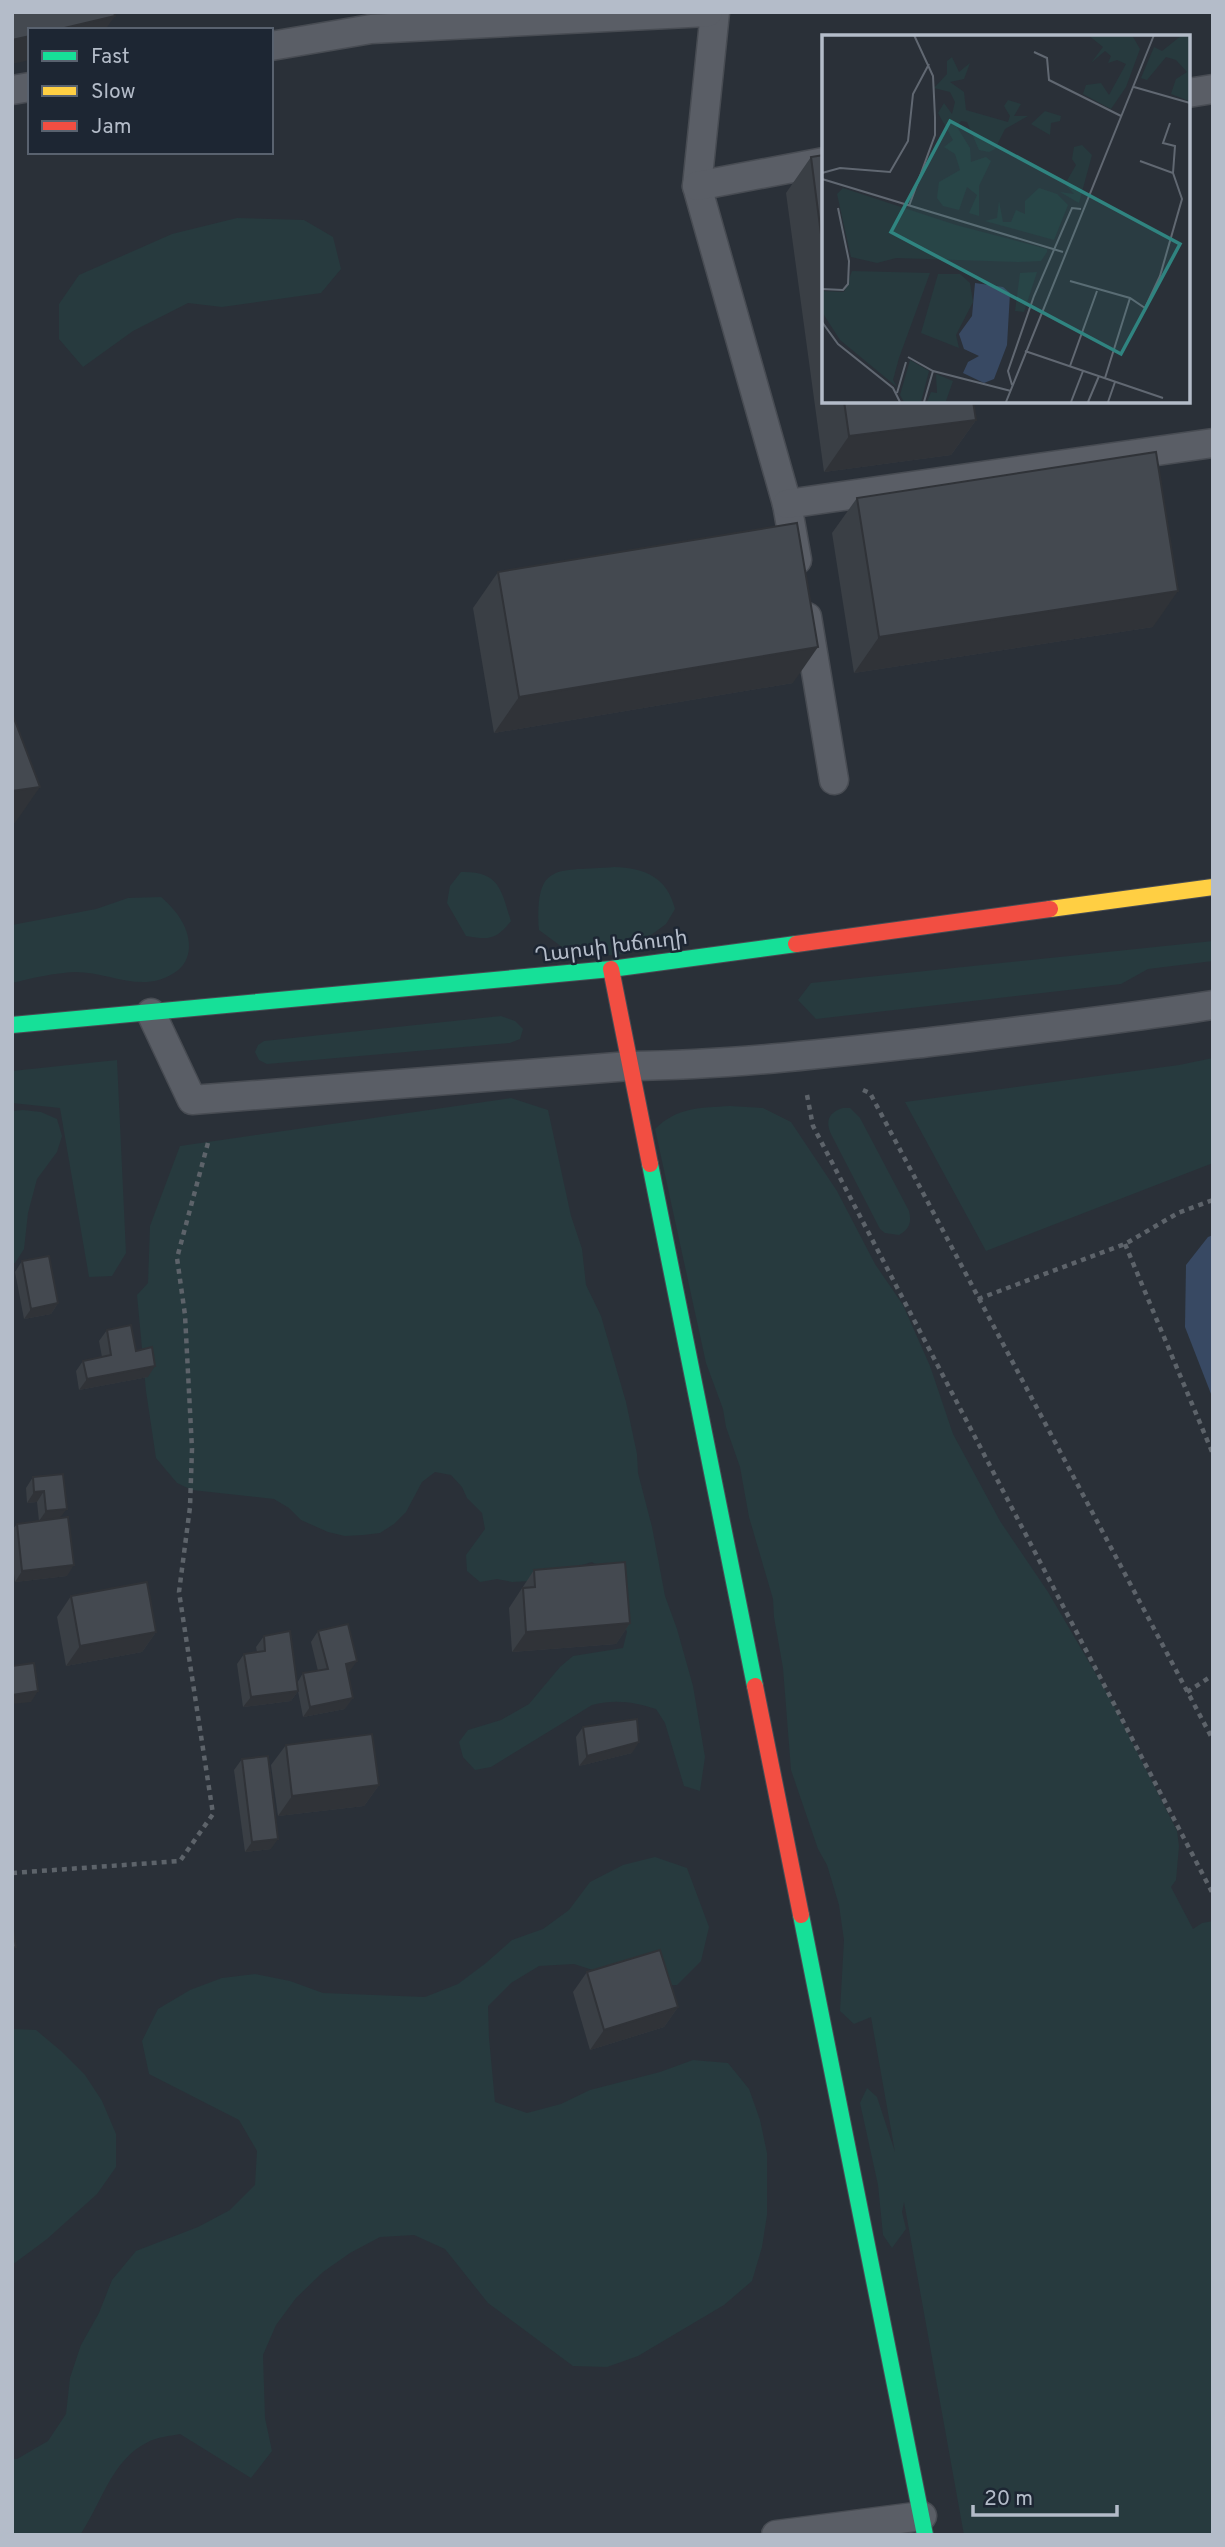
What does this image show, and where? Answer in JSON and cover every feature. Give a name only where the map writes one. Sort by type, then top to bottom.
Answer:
[{"type":"street","name":"Ղարսի խճուղի","points":[[12,1025],[611,969],[1213,887]]},
{"type":"street","points":[[611,969],[923,2525]]},
{"type":"lane","points":[[273,46],[371,29],[708,12]]},
{"type":"lane","points":[[715,12],[697,186],[787,504],[834,780]]},
{"type":"lane","points":[[1190,93],[1213,89]]},
{"type":"lane","points":[[697,186],[822,162]]},
{"type":"lane","points":[[787,504],[1213,443]]},
{"type":"lane","points":[[151,1013],[192,1100],[630,1066],[703,1065],[800,1057],[1117,1020],[1213,1005]]},
{"type":"lane","points":[[776,2535],[923,2525]]},
{"type":"path","points":[[800,1057],[813,1126],[1213,1894]]},
{"type":"path","points":[[858,1087],[870,1093],[1213,1741]]},
{"type":"path","points":[[12,1872],[180,1861],[213,1814],[178,1592],[190,1507],[192,1449],[185,1315],[177,1258],[212,1125],[214,1098]]},
{"type":"path","points":[[978,1299],[1125,1244],[1178,1213],[1213,1200]]},
{"type":"path","points":[[1125,1244],[1213,1454]]},
{"type":"path","points":[[1187,1692],[1213,1675]]},
{"type":"green space","points":[[237,218],[304,220],[333,237],[341,269],[321,293],[222,307],[188,303],[133,331],[83,367],[59,339],[59,304],[79,275],[172,234]]},
{"type":"green space","points":[[578,869],[635,869],[653,876],[666,889],[675,909],[666,924],[625,954],[577,958],[539,930],[541,891],[546,881],[554,874]]},
{"type":"green space","points":[[461,872],[484,875],[497,884],[511,921],[501,932],[486,938],[466,936],[447,903],[450,886]]},
{"type":"green space","points":[[161,897],[180,918],[187,932],[187,958],[174,973],[150,982],[75,972],[12,983],[12,925],[96,909],[128,898]]},
{"type":"green space","points":[[1213,941],[1213,961],[1148,969],[1121,984],[816,1019],[798,1000],[811,983]]},
{"type":"green space","points":[[501,1016],[515,1021],[523,1029],[520,1039],[510,1043],[267,1064],[259,1060],[255,1052],[258,1045],[264,1041]]},
{"type":"green space","points":[[1213,1058],[1213,1163],[986,1251],[905,1102],[1179,1065]]},
{"type":"green space","points":[[117,1060],[126,1253],[112,1276],[89,1277],[60,1108],[12,1103],[12,1071]]},
{"type":"green space","points":[[511,1098],[548,1110],[571,1216],[582,1249],[586,1285],[601,1316],[626,1402],[637,1454],[638,1473],[665,1596],[693,1686],[705,1757],[700,1791],[684,1786],[665,1723],[656,1709],[632,1703],[609,1702],[592,1705],[491,1767],[475,1770],[463,1757],[459,1742],[468,1730],[501,1720],[529,1704],[560,1667],[573,1656],[623,1648],[627,1632],[606,1571],[592,1562],[529,1581],[497,1579],[480,1582],[467,1571],[466,1555],[485,1529],[482,1513],[467,1498],[462,1487],[451,1475],[435,1472],[422,1482],[406,1512],[380,1533],[345,1536],[301,1520],[289,1508],[274,1499],[192,1490],[177,1483],[156,1458],[146,1391],[137,1295],[148,1283],[150,1226],[180,1146]]},
{"type":"green space","points":[[699,1108],[763,1108],[791,1122],[837,1191],[875,1264],[903,1305],[930,1366],[953,1434],[1000,1521],[1048,1592],[1110,1698],[1177,1831],[1179,1846],[1176,1880],[1171,1887],[1193,1929],[1202,1923],[1213,1921],[1213,2535],[964,2535],[904,2202],[902,2212],[906,2229],[892,2248],[883,2235],[878,2185],[860,2103],[867,2088],[877,2097],[895,2152],[871,2017],[854,2024],[840,2011],[844,1940],[839,1905],[791,1770],[783,1668],[773,1599],[749,1517],[740,1467],[706,1363],[655,1129],[680,1113]]},
{"type":"green space","points":[[850,1108],[860,1118],[909,1211],[909,1225],[899,1235],[885,1233],[880,1229],[831,1134],[828,1125],[830,1118],[834,1112]]},
{"type":"green space","points":[[12,1111],[41,1112],[57,1119],[62,1136],[57,1152],[37,1179],[28,1213],[24,1249],[12,1264]]},
{"type":"green space","points":[[655,1857],[687,1868],[709,1927],[701,1961],[677,1985],[643,1986],[574,1964],[539,1966],[511,1983],[488,2006],[495,2102],[527,2113],[561,2104],[590,2090],[660,2072],[693,2060],[728,2063],[749,2089],[760,2120],[767,2153],[767,2215],[762,2247],[752,2281],[724,2305],[638,2356],[607,2367],[573,2366],[488,2303],[445,2249],[414,2235],[380,2237],[323,2272],[296,2298],[276,2325],[263,2355],[265,2418],[272,2451],[251,2478],[180,2434],[159,2438],[135,2450],[116,2471],[80,2535],[12,2535],[12,2459],[17,2459],[48,2441],[66,2414],[70,2378],[81,2345],[99,2313],[112,2280],[136,2251],[198,2227],[230,2210],[255,2185],[257,2151],[239,2120],[149,2074],[142,2041],[158,2009],[190,1990],[222,1978],[255,1974],[290,1981],[323,1993],[425,1997],[458,1984],[512,1940],[543,1929],[569,1910],[590,1882],[623,1865]]},
{"type":"green space","points":[[12,2029],[36,2030],[85,2075],[102,2101],[116,2134],[116,2167],[97,2194],[47,2239],[12,2265]]},
{"type":"water","points":[[1213,1235],[1213,1399],[1185,1327],[1186,1265],[1208,1237]]},
{"type":"building","points":[[12,12],[114,12],[115,16],[64,28],[28,28],[28,36],[12,40]]},
{"type":"building","points":[[822,155],[822,242],[811,157]]},
{"type":"building","points":[[844,402],[973,402],[976,420],[849,436]]},
{"type":"building","points":[[1156,452],[1178,591],[879,637],[857,498]]},
{"type":"building","points":[[797,523],[818,647],[519,697],[498,572]]},
{"type":"building","points":[[12,713],[40,787],[12,791]]},
{"type":"building","points":[[49,1256],[58,1303],[31,1309],[22,1261]]},
{"type":"building","points":[[131,1325],[136,1351],[152,1347],[155,1366],[87,1379],[83,1361],[111,1355],[107,1330]]},
{"type":"building","points":[[63,1474],[67,1509],[46,1511],[44,1491],[34,1492],[33,1477]]},
{"type":"building","points":[[68,1517],[74,1565],[22,1571],[17,1524]]},
{"type":"building","points":[[625,1562],[630,1623],[526,1632],[523,1588],[535,1587],[534,1570]]},
{"type":"building","points":[[147,1582],[156,1632],[80,1646],[71,1596]]},
{"type":"building","points":[[348,1624],[357,1661],[346,1664],[353,1698],[310,1707],[303,1673],[328,1669],[318,1631]]},
{"type":"building","points":[[290,1631],[298,1691],[251,1697],[244,1654],[265,1651],[264,1636]]},
{"type":"building","points":[[34,1663],[38,1691],[12,1695],[12,1666]]},
{"type":"building","points":[[637,1719],[639,1742],[587,1756],[583,1727]]},
{"type":"building","points":[[372,1734],[379,1785],[292,1796],[286,1745]]},
{"type":"building","points":[[268,1756],[278,1839],[252,1842],[242,1759]]},
{"type":"building","points":[[12,1925],[16,1947],[12,1948]]},
{"type":"building","points":[[660,1950],[678,2007],[604,2030],[587,1972]]},
{"type":"traffic: fast","points":[[12,1025],[611,969],[796,944]]},
{"type":"traffic: fast","points":[[650,1164],[755,1686]]},
{"type":"traffic: fast","points":[[801,1915],[925,2535]]},
{"type":"traffic: slow","points":[[1050,909],[1213,887]]},
{"type":"traffic: jam","points":[[796,944],[1050,909]]},
{"type":"traffic: jam","points":[[611,969],[650,1164]]},
{"type":"traffic: jam","points":[[755,1686],[801,1915]]}]
